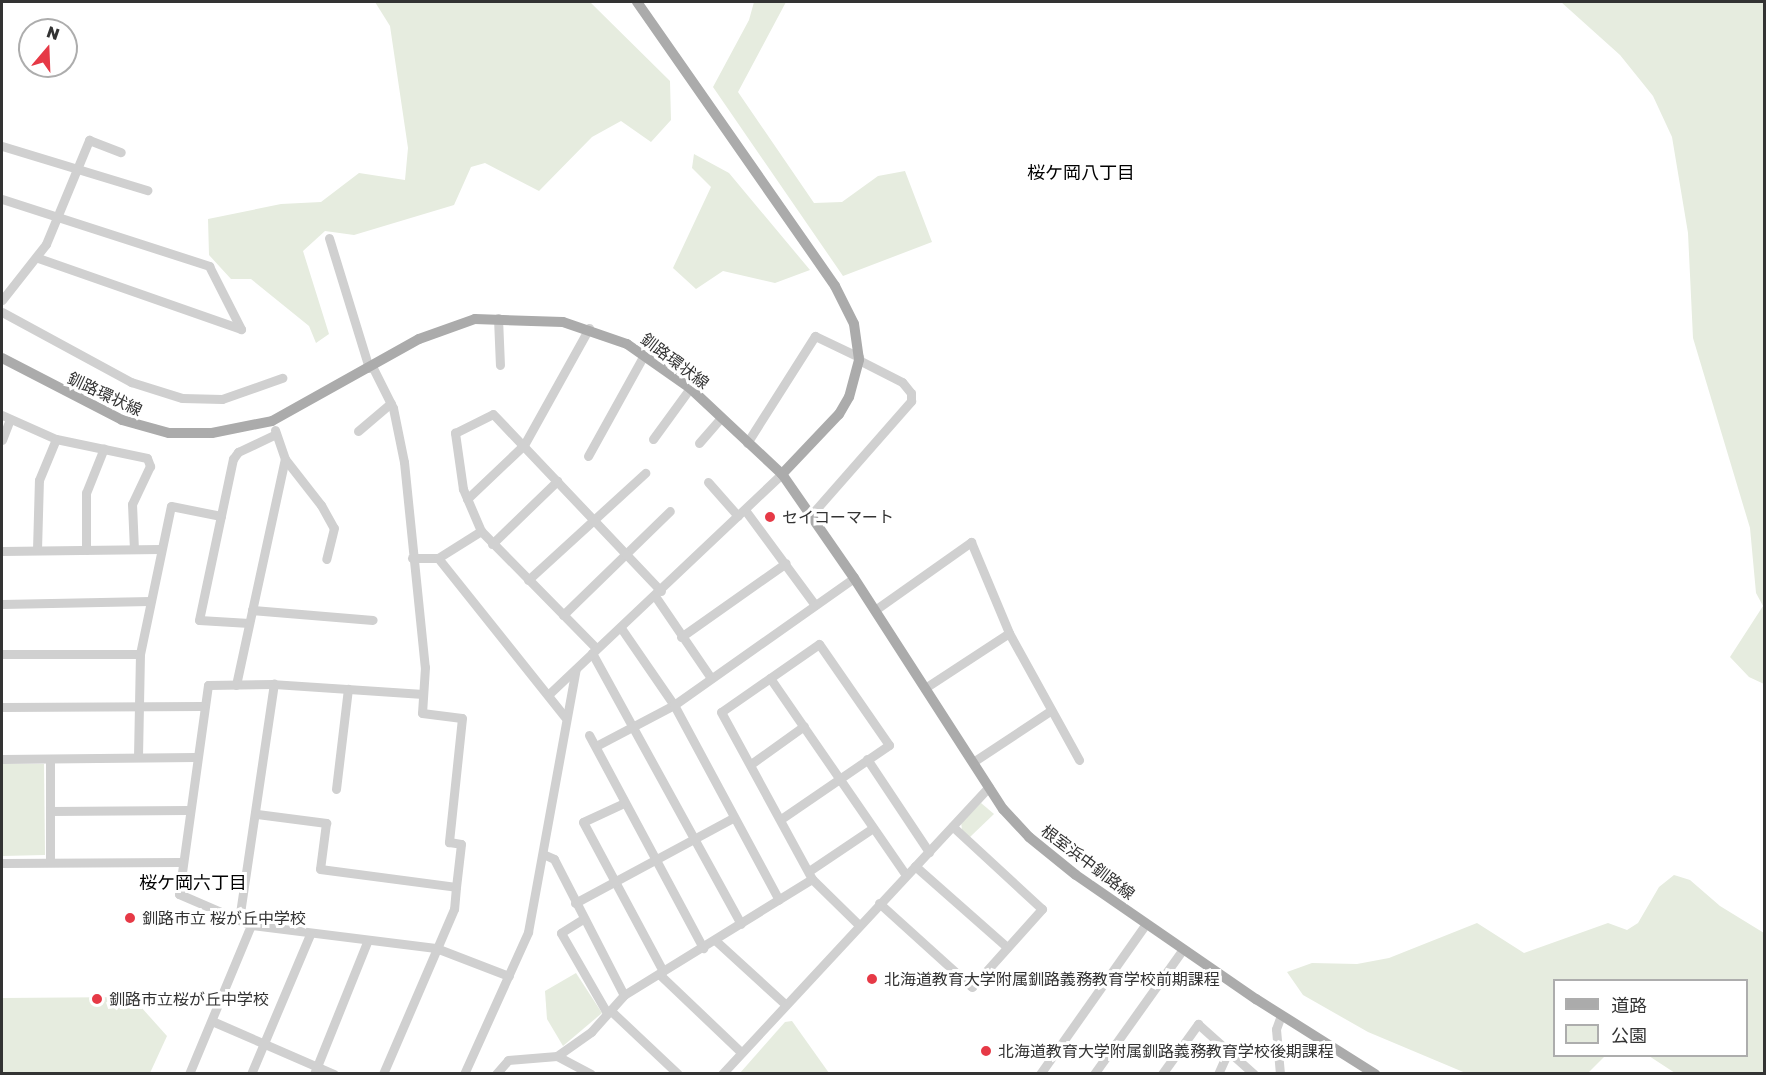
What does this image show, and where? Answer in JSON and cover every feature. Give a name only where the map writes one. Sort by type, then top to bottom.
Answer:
[{"type":"main road","points":[[637,2],[685,76],[835,286],[850,312],[859,358],[852,388],[839,414],[782,474]]},
{"type":"main road","name":"釧路環状線","points":[[2,358],[88,406],[144,428],[213,433],[272,421],[451,326],[498,318],[589,328],[644,355],[690,388],[720,419],[782,474]]},
{"type":"main road","name":"根室浜中釧路線","points":[[782,474],[854,578],[989,787],[1029,837],[1076,875],[1146,924],[1281,1015],[1375,1074]]},
{"type":"street","points":[[2,300],[38,258],[89,140],[122,152]]},
{"type":"street","points":[[2,146],[147,190]]},
{"type":"street","points":[[2,198],[209,266],[240,329],[38,258]]},
{"type":"street","points":[[329,238],[371,367],[391,404],[404,462],[412,558],[425,667],[422,713],[462,718],[449,842],[461,844],[454,909],[383,1074]]},
{"type":"street","points":[[2,312],[131,382],[182,398],[222,399],[282,378]]},
{"type":"street","points":[[498,318],[500,365]]},
{"type":"street","points":[[467,500],[524,445],[589,328]]},
{"type":"street","points":[[747,443],[815,336],[902,382],[910,393],[911,401],[811,515]]},
{"type":"street","points":[[588,456],[644,355]]},
{"type":"street","points":[[653,439],[690,388]]},
{"type":"street","points":[[358,431],[391,404]]},
{"type":"street","points":[[711,678],[681,637],[658,594],[628,555],[493,414],[455,433],[467,500],[481,531],[594,650],[741,924]]},
{"type":"street","points":[[2,440],[6,417],[56,439],[147,458],[150,466],[132,504],[134,549]]},
{"type":"street","points":[[699,443],[720,419]]},
{"type":"street","points":[[272,421],[285,459],[321,505],[333,528],[326,559]]},
{"type":"street","points":[[249,623],[199,620],[233,459],[238,452],[276,434]]},
{"type":"street","points":[[37,550],[39,480],[56,439]]},
{"type":"street","points":[[86,550],[86,494],[104,448]]},
{"type":"street","points":[[236,685],[285,459]]},
{"type":"street","points":[[528,580],[645,473]]},
{"type":"street","points":[[549,694],[594,650],[658,594],[782,474]]},
{"type":"street","points":[[492,544],[557,482]]},
{"type":"street","points":[[708,482],[742,513],[786,563],[815,604]]},
{"type":"street","points":[[138,757],[140,654],[160,549],[171,506],[221,516]]},
{"type":"street","points":[[563,615],[628,555],[670,511]]},
{"type":"street","points":[[412,558],[438,558],[481,531]]},
{"type":"street","points":[[875,610],[971,542],[1010,633],[1050,711],[1079,760]]},
{"type":"street","points":[[2,551],[160,549]]},
{"type":"street","points":[[438,558],[549,694],[565,717]]},
{"type":"street","points":[[681,637],[786,563]]},
{"type":"street","points":[[596,746],[674,705],[854,578]]},
{"type":"street","points":[[2,604],[150,601]]},
{"type":"street","points":[[252,610],[373,620]]},
{"type":"street","points":[[621,628],[674,705],[779,900]]},
{"type":"street","points":[[925,688],[1010,633]]},
{"type":"street","points":[[781,819],[889,745],[819,644],[721,712],[810,875],[859,925]]},
{"type":"street","points":[[2,654],[140,654]]},
{"type":"street","points":[[464,1074],[528,932],[565,717],[576,669]]},
{"type":"street","points":[[770,678],[906,875]]},
{"type":"street","points":[[423,694],[274,684],[208,685],[180,862],[179,894],[251,926],[436,948],[509,976]]},
{"type":"street","points":[[239,920],[257,814],[274,684]]},
{"type":"street","points":[[336,789],[348,689]]},
{"type":"street","points":[[2,707],[203,706]]},
{"type":"street","points":[[973,762],[1050,711]]},
{"type":"street","points":[[751,764],[804,726]]},
{"type":"street","points":[[589,735],[703,948]]},
{"type":"street","points":[[2,759],[195,757]]},
{"type":"street","points":[[50,759],[50,862]]},
{"type":"street","points":[[867,759],[929,852]]},
{"type":"street","points":[[722,1074],[989,787]]},
{"type":"street","points":[[624,803],[584,822],[661,972],[741,1052]]},
{"type":"street","points":[[50,811],[188,810]]},
{"type":"street","points":[[257,814],[326,823],[320,869],[456,887]]},
{"type":"street","points":[[575,903],[734,818]]},
{"type":"street","points":[[879,903],[972,987],[1042,909],[952,826]]},
{"type":"street","points":[[496,1074],[508,1060],[557,1056],[576,1044],[624,995],[716,941],[779,900],[873,828]]},
{"type":"street","points":[[543,854],[554,859],[624,995]]},
{"type":"street","points":[[2,863],[180,862]]},
{"type":"street","points":[[915,866],[1007,947]]},
{"type":"street","points":[[583,919],[561,933],[609,1012],[678,1074]]},
{"type":"street","points":[[1040,1074],[1146,924]]},
{"type":"street","points":[[189,1074],[251,926]]},
{"type":"street","points":[[251,1074],[310,934]]},
{"type":"street","points":[[315,1070],[368,940]]},
{"type":"street","points":[[716,941],[785,1004]]},
{"type":"street","points":[[1094,1074],[1183,949]]},
{"type":"street","points":[[1280,1074],[1276,1029],[1281,1015]]},
{"type":"street","points":[[212,1021],[264,1043],[315,1070],[334,1074]]},
{"type":"street","points":[[1162,1074],[1198,1024],[1254,1074]]},
{"type":"street","points":[[1218,1074],[1228,1052]]},
{"type":"street","points":[[557,1056],[591,1074]]},
{"type":"green space","points":[[375,2],[590,2],[670,81],[671,120],[651,142],[621,121],[592,137],[539,191],[485,163],[471,167],[454,205],[354,235],[325,231],[303,251],[329,334],[316,343],[309,326],[251,279],[231,279],[209,255],[208,219],[281,204],[321,202],[359,173],[405,180],[408,148],[390,26]]},
{"type":"green space","points":[[754,2],[786,2],[738,92],[814,203],[842,202],[878,176],[905,171],[932,242],[843,276],[713,87],[749,20]]},
{"type":"green space","points":[[1561,2],[1764,2],[1764,684],[1749,677],[1730,657],[1763,606],[1756,593],[1750,528],[1693,338],[1688,233],[1672,137],[1653,96],[1620,55]]},
{"type":"green space","points":[[694,154],[729,173],[810,270],[775,283],[723,271],[696,289],[673,268],[711,187],[692,168]]},
{"type":"green space","points":[[2,764],[44,764],[45,855],[2,856]]},
{"type":"green space","points":[[981,803],[994,814],[970,837],[962,830],[961,822]]},
{"type":"green space","points":[[1674,875],[1690,880],[1720,906],[1764,933],[1764,1073],[1675,1073],[1651,1057],[1748,1057],[1748,979],[1553,979],[1553,1057],[1604,1057],[1588,1073],[1468,1074],[1368,1032],[1303,995],[1287,972],[1312,963],[1357,964],[1389,958],[1477,923],[1524,953],[1608,923],[1627,930],[1638,923],[1659,887]]},
{"type":"green space","points":[[576,973],[602,1013],[563,1046],[547,1019],[545,991]]},
{"type":"green space","points":[[132,997],[167,1036],[150,1073],[2,1073],[2,998]]},
{"type":"green space","points":[[792,1021],[829,1073],[740,1073],[785,1022]]},
{"type":"place","name":"セイコーマート","points":[[770,517]]},
{"type":"place","name":"釧路市立 桜が丘中学校","points":[[130,918]]},
{"type":"place","name":"北海道教育大学附属釧路義務教育学校前期課程","points":[[872,979]]},
{"type":"place","name":"釧路市立桜が丘中学校","points":[[97,999]]},
{"type":"place","name":"北海道教育大学附属釧路義務教育学校後期課程","points":[[986,1051]]},
{"type":"district","name":"桜ケ岡八丁目","points":[[1081,172]]},
{"type":"district","name":"桜ケ岡六丁目","points":[[193,882]]}]
